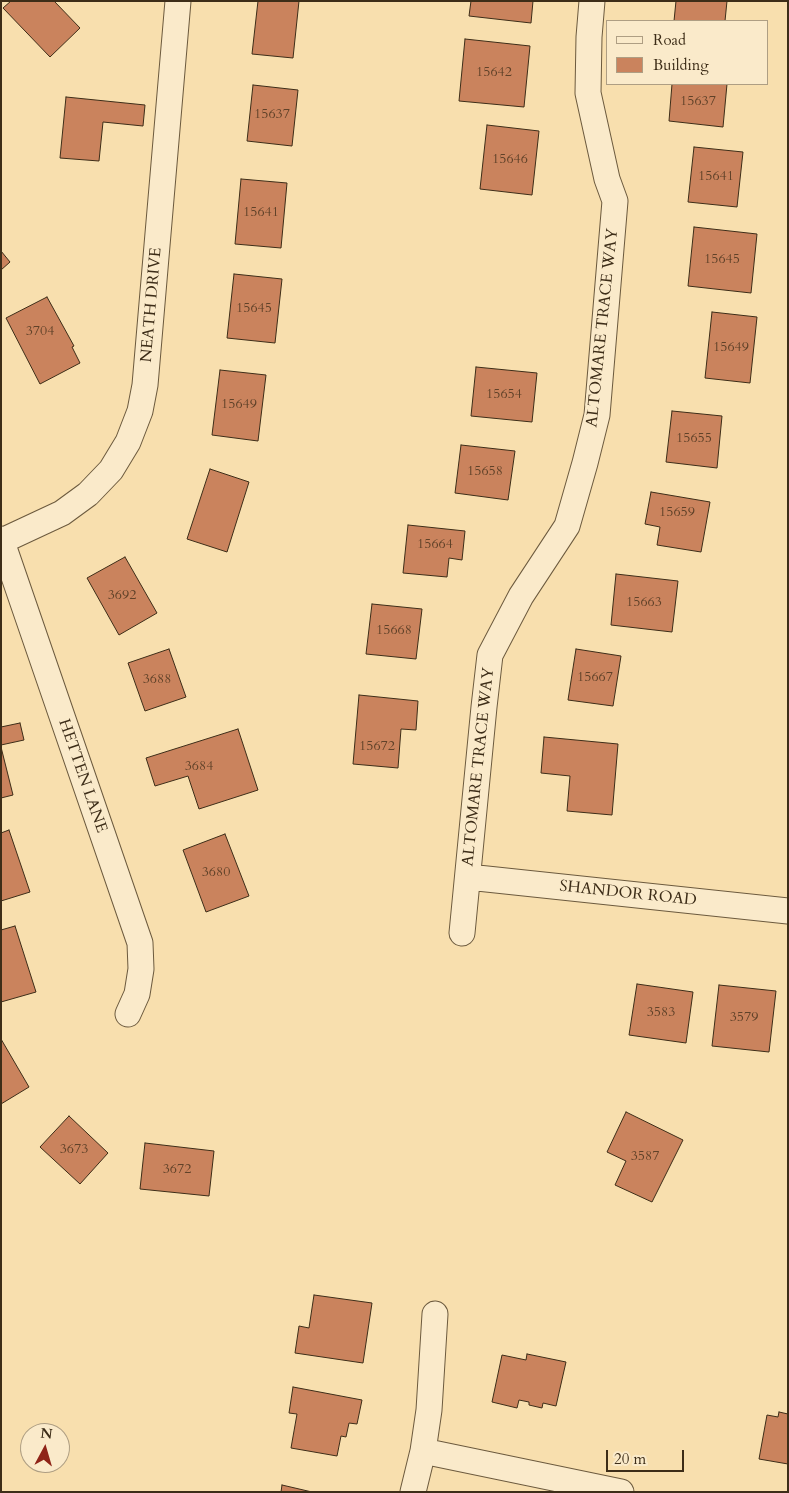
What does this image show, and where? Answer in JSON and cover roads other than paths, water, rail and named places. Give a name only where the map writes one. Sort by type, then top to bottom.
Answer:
[{"type":"street","name":"NEATH DRIVE","points":[[1,540],[62,513],[88,494],[111,470],[128,442],[140,411],[145,385],[178,1]]},
{"type":"street","name":"ALTOMARE TRACE WAY","points":[[462,933],[490,655],[521,596],[567,526],[597,414],[616,201],[607,179],[588,93],[592,1]]},
{"type":"street","name":"HETTEN LANE","points":[[1,540],[140,943],[141,969],[137,994],[128,1014]]},
{"type":"street","name":"SHANDOR ROAD","points":[[468,877],[788,912]]},
{"type":"street","points":[[413,1492],[423,1451],[429,1410],[435,1314]]},
{"type":"street","points":[[423,1451],[621,1492]]}]
